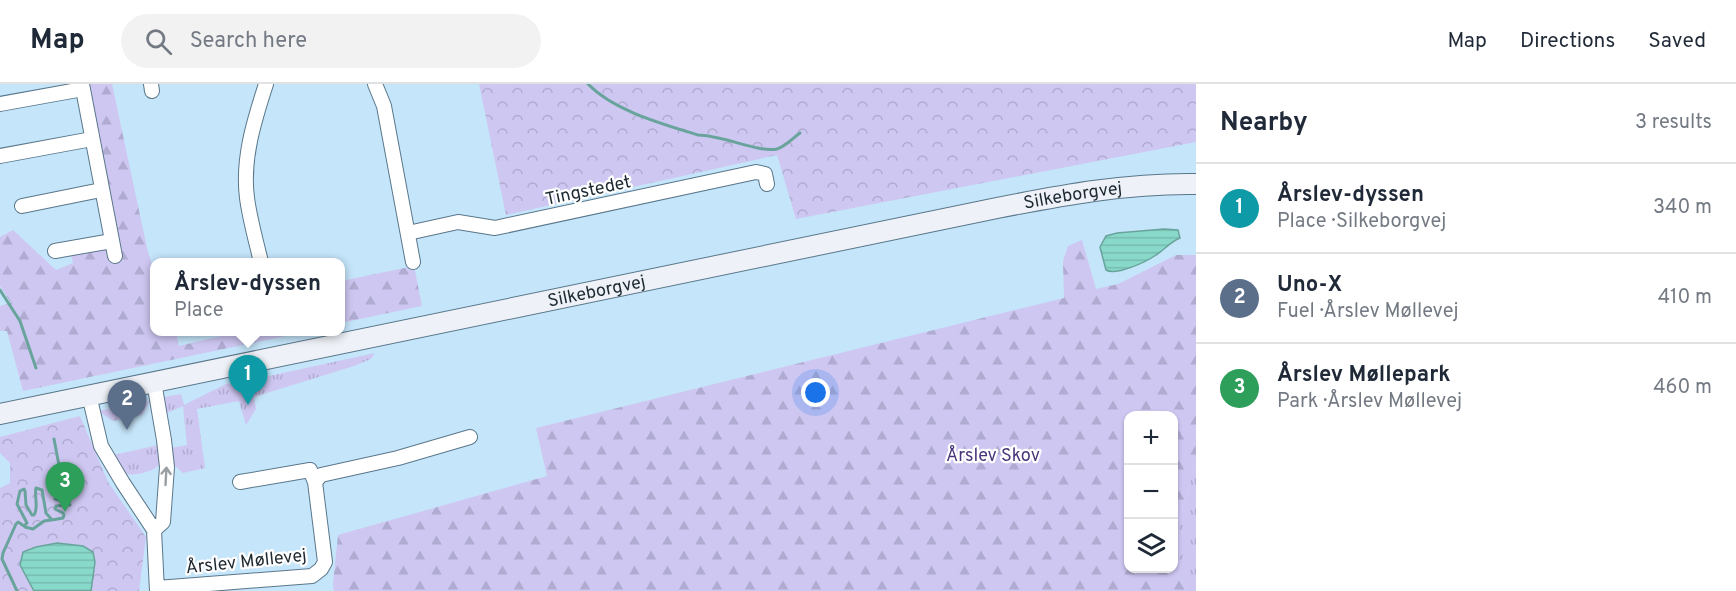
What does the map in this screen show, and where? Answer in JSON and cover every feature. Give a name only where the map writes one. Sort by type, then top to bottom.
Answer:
[{"type":"main road","name":"Silkeborgvej","points":[[0,414],[997,208],[1110,188],[1196,184]]},
{"type":"street","points":[[260,258],[247,198],[247,157],[266,84]]},
{"type":"street","points":[[375,84],[384,106],[413,262]]},
{"type":"street","points":[[0,104],[82,86],[115,256]]},
{"type":"street","points":[[0,156],[92,139]]},
{"type":"street","name":"Tingstedet","points":[[408,232],[458,222],[495,228],[756,172],[765,174],[767,184]]},
{"type":"street","points":[[22,206],[101,190]]},
{"type":"street","points":[[55,251],[112,241]]},
{"type":"street","name":"Årslev Møllevej","points":[[154,382],[167,467],[163,522],[154,531]]},
{"type":"street","name":"Årslev Møllevej","points":[[89,395],[101,446],[154,531],[157,589],[312,576],[321,569],[325,562],[315,482]]},
{"type":"street","points":[[240,482],[310,470],[315,482],[321,475],[398,458],[470,437]]},
{"type":"green space","points":[[89,84],[112,84],[150,258],[150,336],[177,336],[179,346],[221,336],[286,336],[23,391],[7,331],[0,331],[0,306],[11,303],[0,286],[0,237],[13,230],[56,270],[73,263],[71,254],[105,247],[109,259],[122,256]]},
{"type":"green space","points":[[479,84],[1196,84],[1196,142],[796,219],[777,155],[506,215]]},
{"type":"green space","name":"Årslev Skov","points":[[1082,240],[1096,289],[1118,284],[1176,255],[1196,255],[1196,462],[1178,523],[1178,411],[1124,411],[1124,573],[1175,573],[1186,587],[1185,591],[334,591],[338,535],[547,476],[536,428],[1064,298],[1063,261],[1068,246]]},
{"type":"green space","points":[[414,266],[422,306],[345,322],[345,280]]},
{"type":"green space","points":[[375,353],[371,359],[354,366],[254,397],[256,409],[246,425],[239,401],[197,409],[205,468],[183,473],[172,463],[171,448],[187,445],[183,406],[165,414],[164,397],[181,394],[184,405],[226,384],[241,381],[245,399],[248,398],[246,381]]},
{"type":"green space","points":[[150,401],[142,415],[113,421],[98,411]]},
{"type":"green space","points":[[80,416],[108,482],[146,537],[139,591],[0,591],[0,488],[10,483],[10,463],[0,453],[0,437]]},
{"type":"green space","points":[[158,445],[159,465],[141,473],[126,474],[123,472],[114,455]]},
{"type":"green space","points":[[1196,462],[1196,591],[1185,591],[1186,587],[1175,573],[1178,573],[1178,523]]},
{"type":"shaded area","points":[[1164,229],[1178,230],[1180,238],[1156,255],[1138,264],[1124,270],[1106,270],[1100,247],[1106,236]]},
{"type":"shaded area","points":[[57,543],[83,546],[93,552],[95,562],[91,591],[34,591],[20,565],[23,552]]},
{"type":"waterway","points":[[588,84],[611,102],[625,109],[698,135],[769,150],[783,146],[800,133]]},
{"type":"waterway","points":[[0,290],[20,321],[36,368]]},
{"type":"waterway","points":[[17,591],[2,559],[16,524],[18,522],[24,526],[27,523],[17,504],[20,491],[24,489],[26,505],[32,515],[36,509],[36,488],[42,490],[46,513],[52,520],[63,518],[64,515],[55,509],[56,506],[70,505],[68,502],[55,499],[58,495],[71,492],[60,489],[59,486],[62,481],[54,439]]},
{"type":"waterway","points":[[25,527],[33,529],[44,521],[51,520]]},
{"type":"place","name":"Årslev-dyssen","points":[[248,405]]},
{"type":"place","name":"Uno-X","points":[[127,430]]},
{"type":"place","name":"Årslev Møllepark","points":[[65,512]]}]
